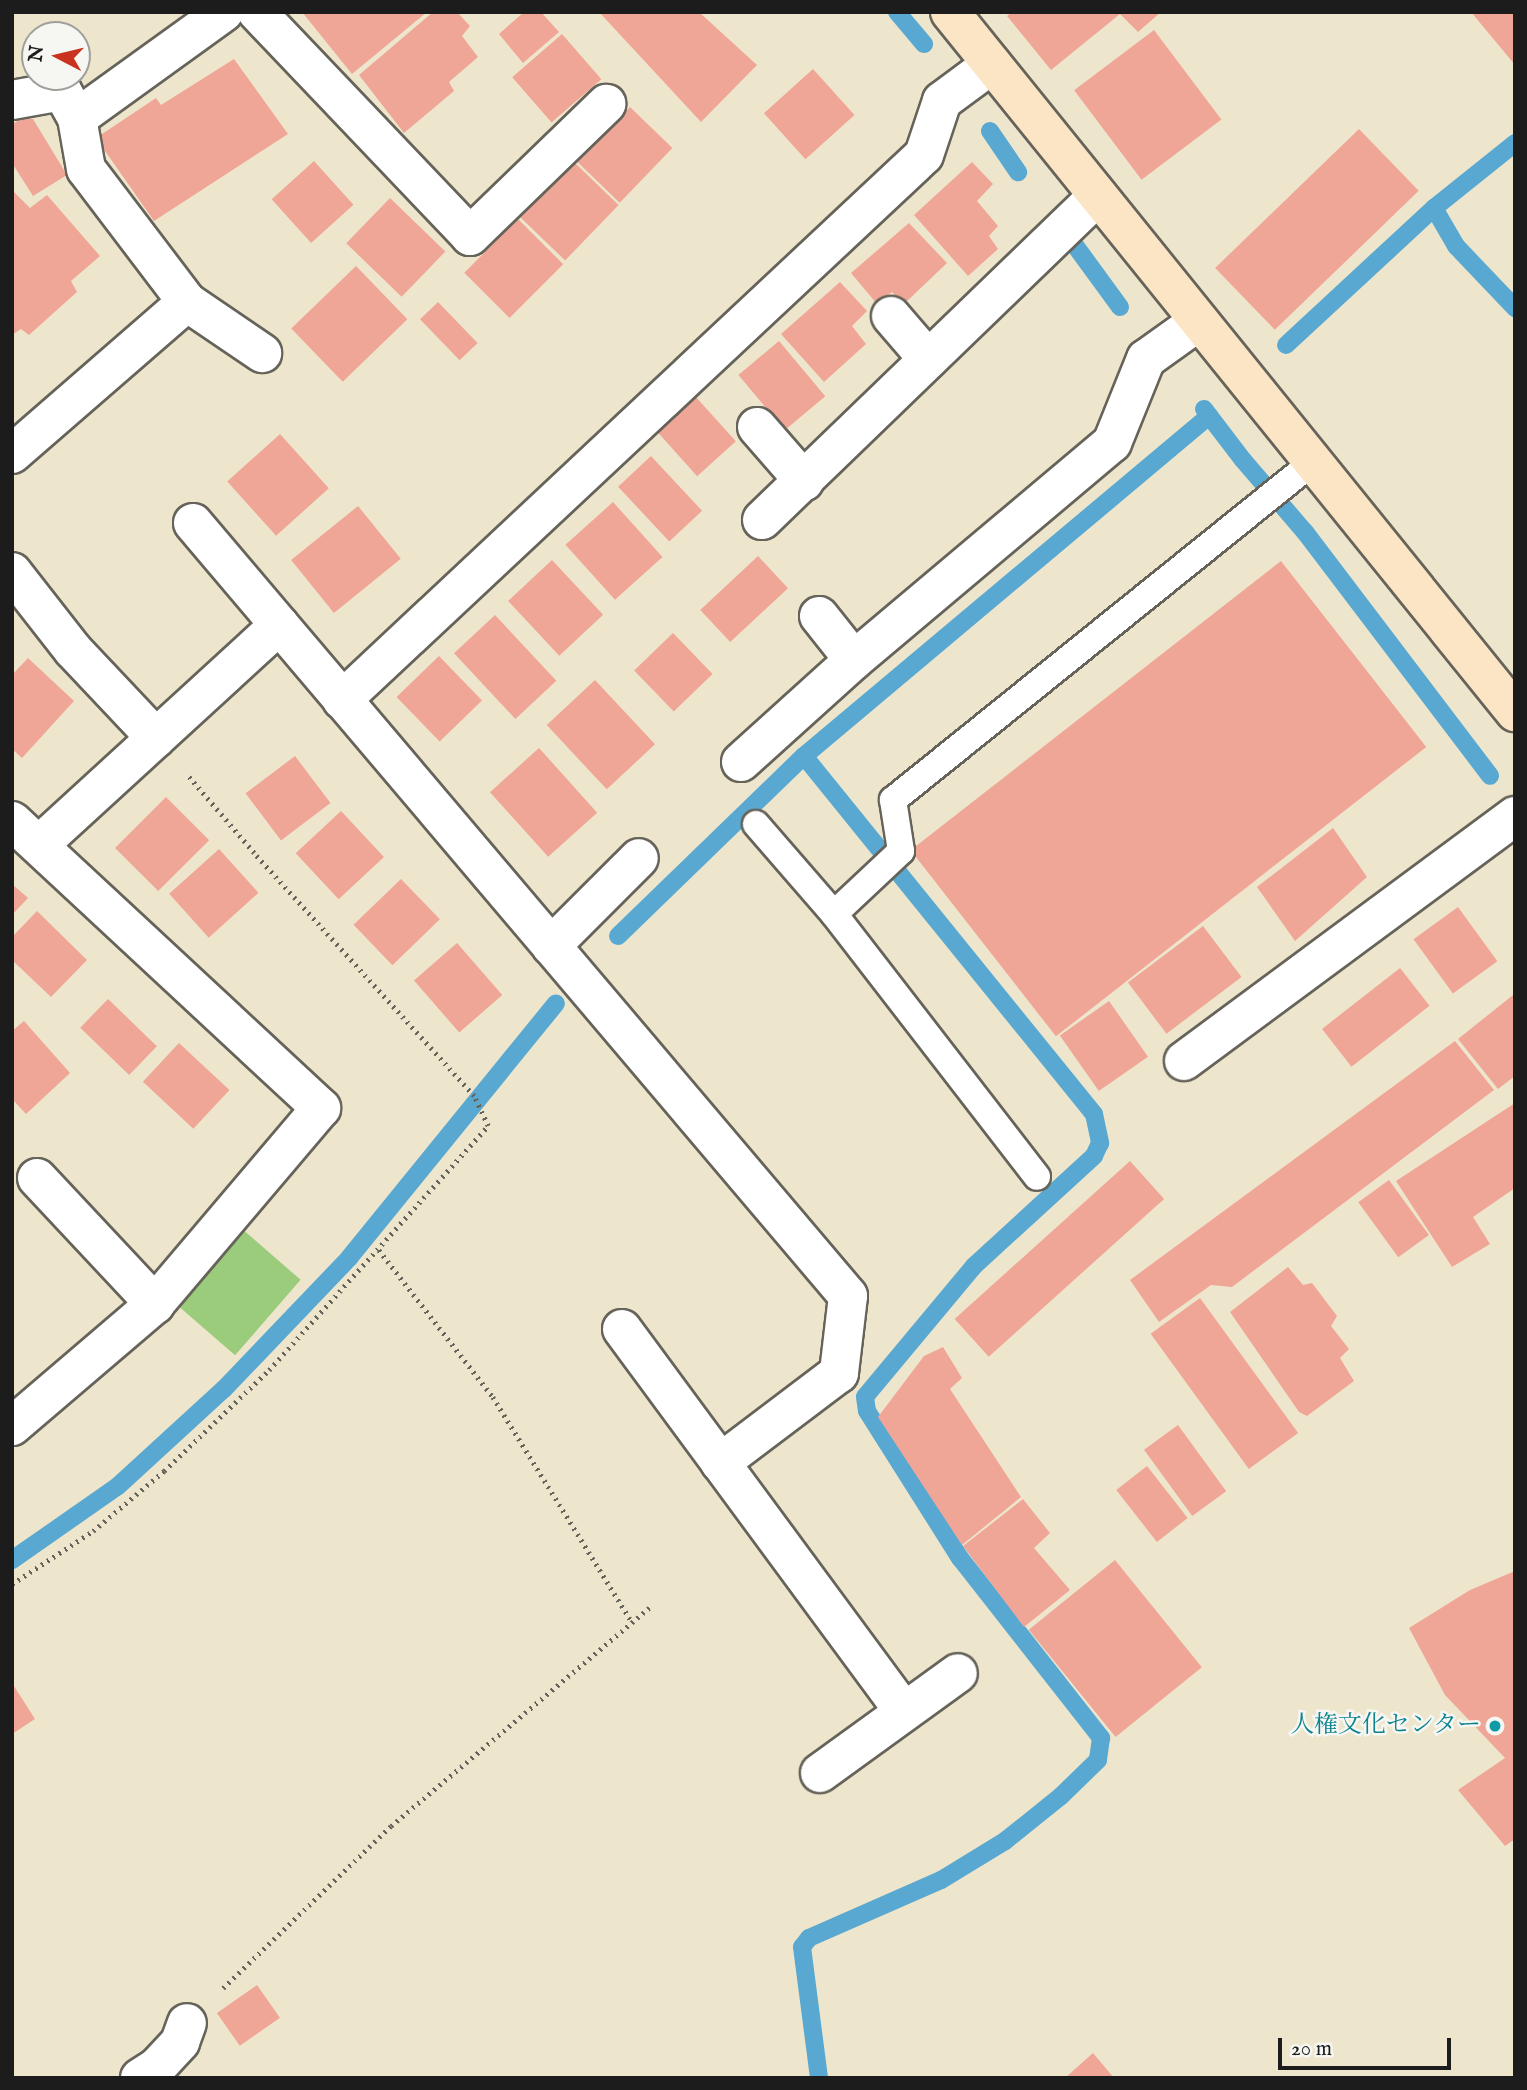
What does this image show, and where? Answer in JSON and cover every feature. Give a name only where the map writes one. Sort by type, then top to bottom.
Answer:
[{"type":"street","points":[[78,118],[224,12]]},
{"type":"street","points":[[257,12],[470,236],[606,104]]},
{"type":"street","points":[[950,12],[1199,321],[1302,471],[1515,712]]},
{"type":"street","points":[[342,700],[924,155],[942,101],[992,64]]},
{"type":"street","points":[[12,100],[62,91],[78,118],[86,169],[187,302],[262,353]]},
{"type":"street","points":[[762,520],[1098,195]]},
{"type":"street","points":[[12,454],[187,302]]},
{"type":"street","points":[[891,316],[928,359]]},
{"type":"street","points":[[741,762],[855,660],[1112,443],[1146,359],[1199,321]]},
{"type":"street","points":[[757,427],[804,481]]},
{"type":"street","points":[[193,523],[848,1296],[839,1373],[720,1462]]},
{"type":"street","points":[[12,572],[73,650],[156,738]]},
{"type":"street","points":[[819,616],[855,660]]},
{"type":"street","points":[[12,1426],[155,1304],[321,1108],[26,833],[156,738],[279,625]]},
{"type":"street","points":[[1184,1061],[1515,816]]},
{"type":"street","points":[[551,946],[639,858]]},
{"type":"street","points":[[37,1178],[155,1304]]},
{"type":"street","points":[[622,1329],[903,1710]]},
{"type":"street","points":[[820,1773],[958,1672]]},
{"type":"street","points":[[140,2078],[157,2067],[180,2042],[187,2023]]},
{"type":"lane","points":[[834,914],[901,851],[893,800],[1302,471]]},
{"type":"lane","points":[[756,824],[834,914],[1037,1177]]},
{"type":"path","points":[[379,1250],[493,1397],[632,1622]]},
{"type":"path","points":[[187,2023],[391,1826],[650,1607]]},
{"type":"green space","points":[[241,1228],[301,1280],[235,1355],[175,1303]]},
{"type":"building","points":[[302,12],[427,12],[352,74]]},
{"type":"building","points":[[433,12],[457,12],[470,26],[462,36],[478,57],[449,82],[454,91],[404,133],[359,75]]},
{"type":"building","points":[[524,12],[541,12],[559,32],[523,63],[499,34]]},
{"type":"building","points":[[599,12],[699,12],[757,65],[701,122]]},
{"type":"building","points":[[1012,12],[1161,12],[1138,32],[1120,14],[1051,70],[1007,16]]},
{"type":"building","points":[[1471,12],[1515,12],[1515,65]]},
{"type":"building","points":[[1154,30],[1221,119],[1142,180],[1074,90]]},
{"type":"building","points":[[562,34],[601,79],[552,123],[512,77]]},
{"type":"building","points":[[234,59],[288,134],[154,221],[96,138],[156,98],[161,105]]},
{"type":"building","points":[[813,69],[854,115],[805,159],[764,113]]},
{"type":"building","points":[[630,107],[672,148],[620,203],[577,162]]},
{"type":"building","points":[[23,118],[33,119],[67,175],[33,196],[12,163],[12,124]]},
{"type":"building","points":[[1359,129],[1419,191],[1275,330],[1215,268]]},
{"type":"building","points":[[314,161],[353,205],[311,243],[272,199]]},
{"type":"building","points":[[574,162],[619,205],[565,260],[521,217]]},
{"type":"building","points":[[972,162],[993,184],[977,201],[998,226],[989,236],[998,249],[968,276],[914,215]]},
{"type":"building","points":[[12,190],[30,208],[47,195],[100,256],[71,281],[77,292],[29,335],[21,329],[12,335]]},
{"type":"building","points":[[390,198],[445,251],[402,297],[346,243]]},
{"type":"building","points":[[518,219],[563,264],[510,318],[464,273]]},
{"type":"building","points":[[909,223],[947,263],[904,304],[892,292],[877,304],[851,273]]},
{"type":"building","points":[[356,266],[407,319],[343,382],[291,329]]},
{"type":"building","points":[[840,282],[867,311],[852,326],[866,344],[824,382],[781,334]]},
{"type":"building","points":[[438,302],[478,343],[460,360],[420,319]]},
{"type":"building","points":[[779,341],[825,396],[785,430],[738,375]]},
{"type":"building","points":[[695,396],[736,441],[697,476],[656,431]]},
{"type":"building","points":[[280,434],[329,488],[276,536],[227,482]]},
{"type":"building","points":[[651,456],[702,511],[669,542],[618,487]]},
{"type":"building","points":[[613,502],[663,557],[615,600],[565,545]]},
{"type":"building","points":[[358,506],[401,559],[334,613],[291,560]]},
{"type":"building","points":[[758,556],[788,588],[730,642],[700,610]]},
{"type":"building","points":[[552,560],[603,615],[559,656],[508,601]]},
{"type":"building","points":[[1281,561],[1426,747],[1056,1036],[911,850]]},
{"type":"building","points":[[495,615],[556,681],[515,719],[454,653]]},
{"type":"building","points":[[673,633],[713,674],[674,712],[634,671]]},
{"type":"building","points":[[439,656],[482,701],[440,742],[397,697]]},
{"type":"building","points":[[28,658],[74,701],[22,758],[12,749],[12,675]]},
{"type":"building","points":[[595,680],[655,744],[607,789],[547,725]]},
{"type":"building","points":[[539,748],[597,813],[548,857],[490,792]]},
{"type":"building","points":[[295,756],[331,803],[281,840],[245,793]]},
{"type":"building","points":[[166,797],[209,840],[158,891],[115,848]]},
{"type":"building","points":[[341,811],[384,857],[339,899],[296,853]]},
{"type":"building","points":[[1333,828],[1367,877],[1295,941],[1257,887]]},
{"type":"building","points":[[219,849],[258,893],[209,938],[169,894]]},
{"type":"building","points":[[401,879],[440,919],[392,965],[354,925]]},
{"type":"building","points":[[12,884],[28,898],[12,915]]},
{"type":"building","points":[[1458,907],[1497,961],[1453,994],[1414,939]]},
{"type":"building","points":[[37,911],[87,960],[51,997],[12,960],[12,937]]},
{"type":"building","points":[[1203,926],[1242,977],[1166,1034],[1128,983]]},
{"type":"building","points":[[457,943],[502,995],[459,1032],[414,980]]},
{"type":"building","points":[[1400,968],[1430,1006],[1352,1067],[1322,1029]]},
{"type":"building","points":[[1513,995],[1515,1076],[1498,1089],[1458,1039]]},
{"type":"building","points":[[108,999],[157,1046],[129,1075],[80,1028]]},
{"type":"building","points":[[1109,1001],[1148,1057],[1099,1091],[1060,1035]]},
{"type":"building","points":[[24,1021],[70,1073],[26,1114],[12,1099],[12,1031]]},
{"type":"building","points":[[1455,1041],[1494,1090],[1232,1287],[1211,1285],[1159,1322],[1130,1280]]},
{"type":"building","points":[[179,1043],[229,1090],[193,1129],[143,1082]]},
{"type":"building","points":[[1515,1103],[1515,1188],[1473,1217],[1490,1244],[1452,1267],[1396,1181]]},
{"type":"building","points":[[1130,1161],[1164,1199],[989,1357],[955,1319]]},
{"type":"building","points":[[1389,1180],[1429,1235],[1398,1257],[1358,1202]]},
{"type":"building","points":[[1288,1267],[1303,1285],[1312,1283],[1337,1316],[1331,1326],[1349,1349],[1340,1358],[1354,1381],[1307,1416],[1299,1412],[1230,1312]]},
{"type":"building","points":[[1200,1298],[1298,1433],[1249,1469],[1151,1334]]},
{"type":"building","points":[[943,1347],[962,1378],[950,1389],[1021,1497],[962,1545],[878,1417],[924,1356]]},
{"type":"building","points":[[1178,1425],[1226,1491],[1192,1516],[1144,1450]]},
{"type":"building","points":[[1147,1466],[1188,1518],[1157,1542],[1116,1490]]},
{"type":"building","points":[[1023,1499],[1050,1533],[1034,1548],[1070,1590],[1024,1627],[963,1546]]},
{"type":"building","points":[[1115,1560],[1202,1667],[1116,1737],[1029,1630]]},
{"type":"building","name":"人権文化センター","points":[[1515,1571],[1515,1839],[1505,1846],[1458,1790],[1505,1758],[1445,1695],[1409,1628],[1470,1590]]},
{"type":"building","points":[[12,1683],[35,1719],[12,1734]]},
{"type":"building","points":[[257,1985],[280,2018],[240,2046],[217,2013]]},
{"type":"building","points":[[1093,2053],[1114,2078],[1065,2078]]},
{"type":"waterway","points":[[897,12],[924,44]]},
{"type":"waterway","points":[[990,131],[1018,172]]},
{"type":"waterway","points":[[1286,345],[1434,208],[1515,143]]},
{"type":"waterway","points":[[1434,208],[1456,246],[1515,308]]},
{"type":"waterway","points":[[1074,244],[1120,307]]},
{"type":"waterway","points":[[1204,409],[1243,460],[1305,532],[1490,776]]},
{"type":"waterway","points":[[618,936],[804,756],[1209,416]]},
{"type":"waterway","points":[[804,756],[1094,1114],[1100,1143],[1094,1156],[974,1266],[865,1397],[867,1411],[960,1558],[1101,1738],[1098,1760],[1061,1796],[1005,1841],[941,1880],[809,1938],[802,1947],[819,2078]]},
{"type":"waterway","points":[[12,1560],[118,1486],[224,1389],[349,1258],[556,1003]]},
{"type":"place","name":"人権文化センター","points":[[1495,1726]]}]
